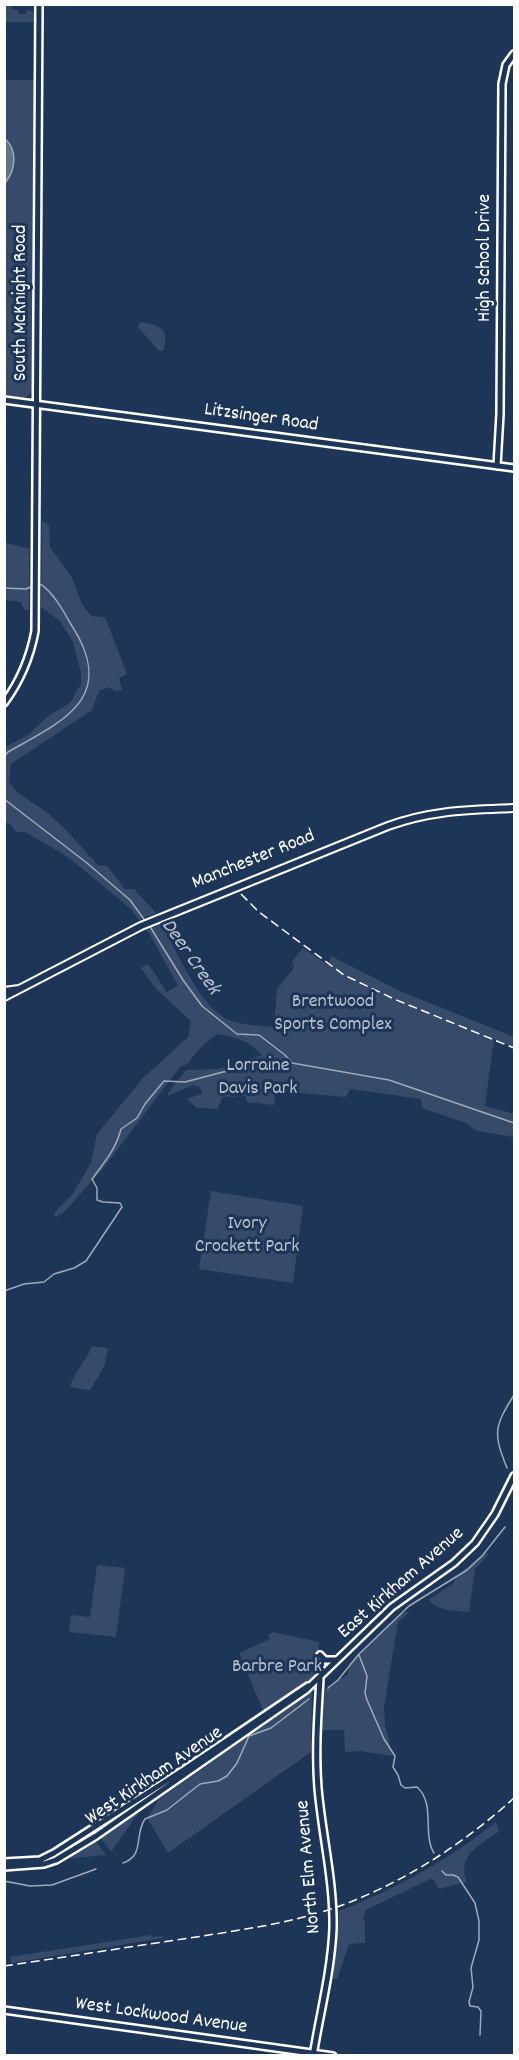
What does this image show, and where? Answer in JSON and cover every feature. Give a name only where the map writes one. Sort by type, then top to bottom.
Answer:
[{"type":"main road","name":"South McKnight Road","points":[[4,703],[22,676],[31,654],[35,631],[39,4]]},
{"type":"main road","name":"High School Drive","points":[[497,466],[500,428],[502,84],[506,65],[514,54]]},
{"type":"main road","name":"Litzsinger Road","points":[[4,400],[514,468]]},
{"type":"main road","name":"Manchester Road","points":[[4,997],[162,916],[413,817],[442,812],[514,808]]},
{"type":"main road","name":"Manchester Road","points":[[4,991],[20,989]]},
{"type":"main road","name":"East Kirkham Avenue","points":[[320,1678],[392,1607],[454,1563],[475,1543],[495,1514],[514,1476]]},
{"type":"main road","points":[[320,1655],[327,1661],[338,1660]]},
{"type":"main road","name":"West Kirkham Avenue","points":[[4,1867],[44,1864],[56,1860],[99,1834],[303,1693],[320,1678]]},
{"type":"main road","name":"North Elm Avenue","points":[[314,2054],[333,1928],[330,1878],[318,1787],[316,1735],[320,1678]]},
{"type":"main road","name":"West Kirkham Avenue","points":[[4,1862],[40,1860],[54,1853],[310,1686]]},
{"type":"main road","points":[[303,1693],[313,1694],[318,1702]]},
{"type":"main road","name":"West Lockwood Avenue","points":[[4,2010],[333,2055]]},
{"type":"green space","points":[[5,4],[12,5],[19,14],[26,14],[26,10],[35,12],[34,22],[5,22]]},
{"type":"green space","points":[[4,80],[36,80],[35,389],[22,398],[5,396]]},
{"type":"green space","points":[[140,322],[162,329],[165,338],[163,351],[159,351],[138,327]]},
{"type":"green space","points":[[42,521],[49,525],[50,547],[72,578],[82,604],[91,616],[105,617],[127,674],[119,678],[122,690],[116,691],[108,687],[99,691],[92,710],[11,764],[9,782],[21,795],[45,811],[59,824],[98,865],[107,866],[125,889],[134,889],[156,913],[139,920],[131,909],[68,857],[25,832],[16,832],[10,824],[5,822],[5,747],[27,736],[48,716],[70,703],[81,684],[81,673],[73,642],[60,621],[41,607]]},
{"type":"green space","points":[[4,542],[29,549],[29,610],[24,609],[21,602],[5,600]]},
{"type":"green space","points":[[162,924],[182,964],[201,993],[221,1016],[232,1021],[274,1027],[277,989],[294,968],[292,962],[303,948],[328,965],[331,956],[400,991],[514,1037],[514,1047],[494,1039],[485,1106],[514,1114],[514,1137],[477,1131],[466,1123],[422,1108],[421,1099],[350,1089],[346,1097],[276,1091],[274,1105],[246,1102],[246,1096],[222,1097],[218,1109],[197,1108],[186,1099],[202,1094],[200,1087],[193,1085],[168,1096],[186,1070],[218,1069],[262,1055],[242,1040],[217,1034],[202,1046],[187,1064],[180,1067],[102,1170],[64,1212],[56,1217],[54,1213],[72,1195],[91,1163],[97,1134],[143,1078],[188,1037],[191,1021],[156,989],[141,968],[148,964],[167,992],[178,985],[147,930]]},
{"type":"green space","name":"Ivory Crockett Park","points":[[211,1191],[303,1206],[293,1283],[199,1269]]},
{"type":"green space","points":[[91,1346],[108,1348],[104,1367],[90,1390],[70,1387],[74,1376],[87,1357]]},
{"type":"green space","points":[[484,1553],[489,1554],[475,1569],[469,1612],[446,1610],[432,1603],[429,1599],[453,1584],[456,1577]]},
{"type":"green space","points":[[97,1565],[125,1568],[116,1637],[69,1632],[71,1615],[90,1617]]},
{"type":"green space","points":[[405,1612],[410,1612],[398,1622],[384,1707],[385,1725],[393,1756],[360,1751],[345,1752],[344,1730],[322,1730],[325,1689],[348,1674],[349,1664],[387,1625]]},
{"type":"green space","name":"Barbre Park","points":[[273,1632],[319,1642],[318,1672],[310,1681],[264,1713],[239,1653],[270,1639],[268,1635]]},
{"type":"green space","points":[[312,1692],[311,1752],[168,1853],[147,1818],[159,1799]]},
{"type":"green space","points":[[144,1805],[111,1852],[100,1837]]},
{"type":"green space","points":[[496,1822],[499,1831],[472,1851],[468,1857],[464,1873],[467,1882],[439,1889],[434,1880],[430,1879],[366,1910],[363,1917],[365,1943],[349,1944],[337,1979],[333,1979],[339,1911],[421,1872],[459,1849]]},
{"type":"green space","points":[[95,1840],[106,1855],[64,1859]]},
{"type":"green space","points":[[151,1935],[152,1937],[163,1936],[163,1938],[12,1963],[10,1957]]},
{"type":"shaded area","points":[[4,138],[12,148],[14,160],[9,178],[5,183]]},
{"type":"waterway","name":"Deer Creek","points":[[4,757],[8,752],[65,717],[78,704],[86,689],[89,672],[85,651],[55,599],[47,589],[38,585]]},
{"type":"waterway","name":"Deer Creek","points":[[4,588],[26,589],[33,586]]},
{"type":"waterway","name":"Deer Creek","points":[[4,799],[87,863],[130,900],[146,922]]},
{"type":"waterway","name":"Deer Creek","points":[[149,925],[202,1006],[237,1034],[259,1035],[292,1063],[389,1080],[514,1123]]},
{"type":"waterway","points":[[4,1291],[24,1284],[44,1282],[54,1274],[74,1268],[86,1261],[122,1207],[120,1203],[97,1200],[97,1188],[92,1179],[113,1149],[121,1129],[137,1118],[164,1081],[185,1082],[285,1060],[291,1062]]},
{"type":"waterway","points":[[507,1468],[499,1446],[498,1430],[502,1415],[514,1395]]},
{"type":"waterway","points":[[328,1688],[338,1680],[359,1654],[409,1606],[467,1570],[482,1556],[505,1527]]},
{"type":"waterway","points":[[359,1655],[367,1676],[365,1693],[367,1700],[384,1739],[395,1756],[393,1767],[401,1785],[405,1788],[417,1787],[423,1794],[428,1810],[429,1837],[434,1853]]},
{"type":"waterway","points":[[123,1863],[130,1860],[137,1850],[140,1831],[145,1819],[167,1810],[200,1784],[218,1781],[227,1776],[237,1763],[249,1736],[271,1728],[309,1699]]},
{"type":"waterway","points":[[4,1881],[30,1886],[52,1885],[96,1869]]},
{"type":"waterway","points":[[442,1871],[446,1875],[458,1877],[475,1903],[479,1921],[479,1940],[471,1968],[473,1987],[469,2002],[470,2006],[478,2007],[481,2011],[480,2035]]},
{"type":"railway","points":[[241,894],[259,912],[344,975],[394,999],[514,1048]]},
{"type":"railway","points":[[4,1966],[245,1929],[301,1918],[337,1907],[385,1886],[431,1861],[453,1847],[514,1798]]},
{"type":"park label","name":"Brentwood Sports Complex","points":[[333,1014]]},
{"type":"park label","name":"Lorraine Davis Park","points":[[258,1078]]}]
